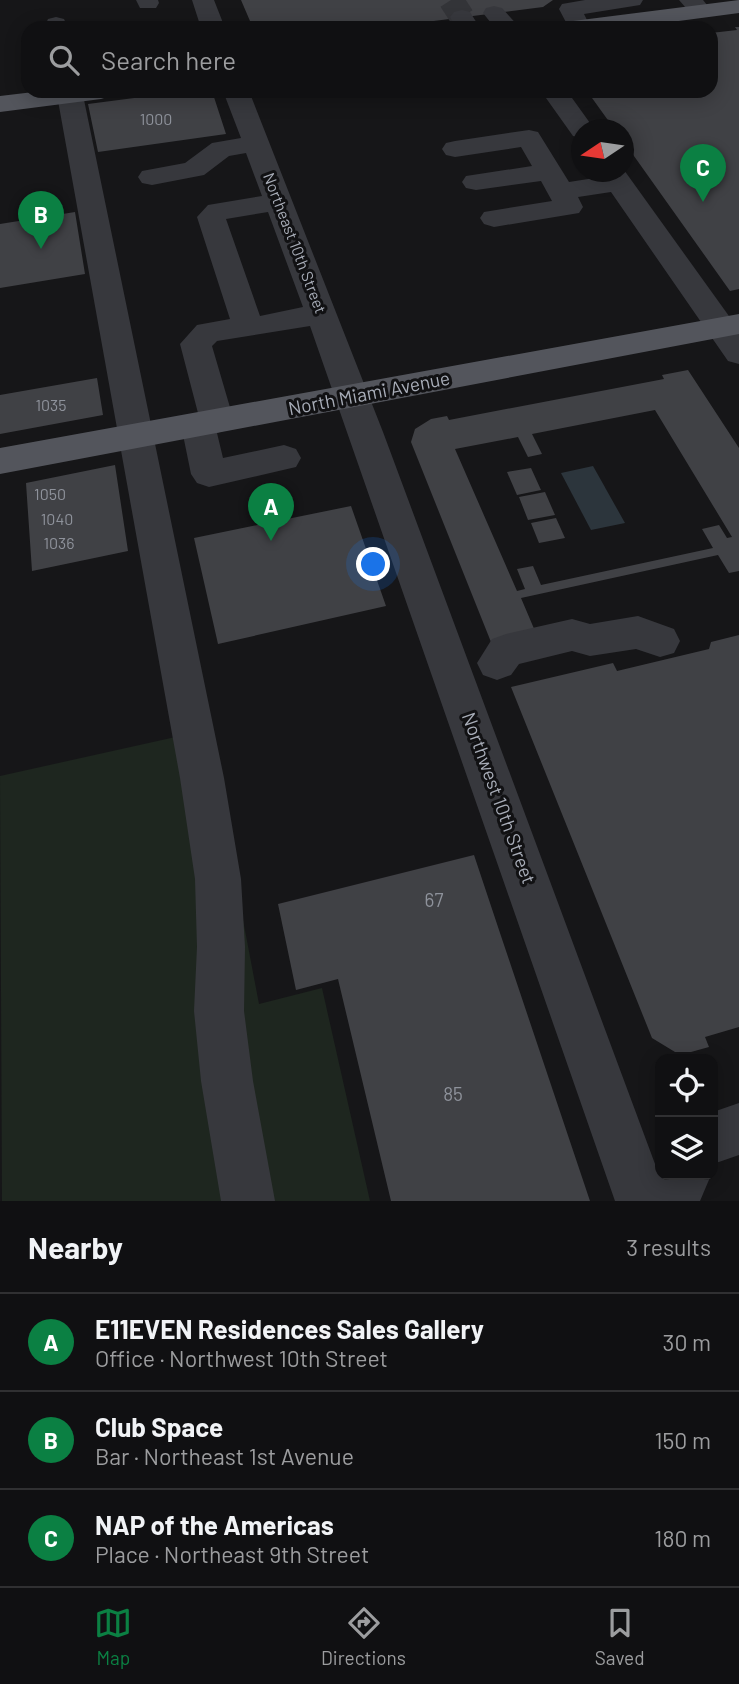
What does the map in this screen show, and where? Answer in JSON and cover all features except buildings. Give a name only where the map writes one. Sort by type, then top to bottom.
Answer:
[{"type":"main road","points":[[611,21],[695,5],[739,6]]},
{"type":"main road","points":[[0,104],[40,98]]},
{"type":"main road","name":"North Miami Avenue","points":[[0,461],[353,396],[733,335]]},
{"type":"street","points":[[203,0],[210,21]]},
{"type":"street","points":[[577,21],[570,9],[632,0]]},
{"type":"street","points":[[75,98],[136,436],[178,647],[218,879],[221,947],[219,1012],[226,1081],[248,1201]]},
{"type":"street","name":"Northeast 10th Street","points":[[239,98],[353,396]]},
{"type":"street","points":[[559,98],[574,119]]},
{"type":"street","points":[[455,149],[529,138],[569,207],[494,218]]},
{"type":"street","points":[[152,177],[194,169],[206,157],[221,149],[256,143]]},
{"type":"street","points":[[476,182],[571,181]]},
{"type":"street","points":[[619,182],[733,335]]},
{"type":"street","points":[[251,326],[246,320],[211,217],[218,211],[279,202]]},
{"type":"street","points":[[284,458],[209,474],[208,423],[196,344],[208,332],[322,314]]},
{"type":"street","name":"Northwest 10th Street","points":[[353,396],[642,1201]]},
{"type":"street","points":[[454,673],[497,663],[515,668],[580,651],[590,640],[638,632],[660,642]]},
{"type":"street","points":[[718,1136],[739,1129]]},
{"type":"street","points":[[673,1201],[682,1180]]},
{"type":"shaded area","points":[[593,466],[625,523],[591,530],[561,473]]},
{"type":"shaded area","points":[[207,730],[259,1004],[322,988],[370,1201],[2,1201],[0,776]]},
{"type":"tunnel","points":[[451,0],[462,17]]},
{"type":"place","name":"NAP of the Americas","points":[[703,202]]},
{"type":"place","name":"Club Space","points":[[41,249]]},
{"type":"place","name":"E11EVEN Residences Sales Gallery","points":[[271,541]]}]
